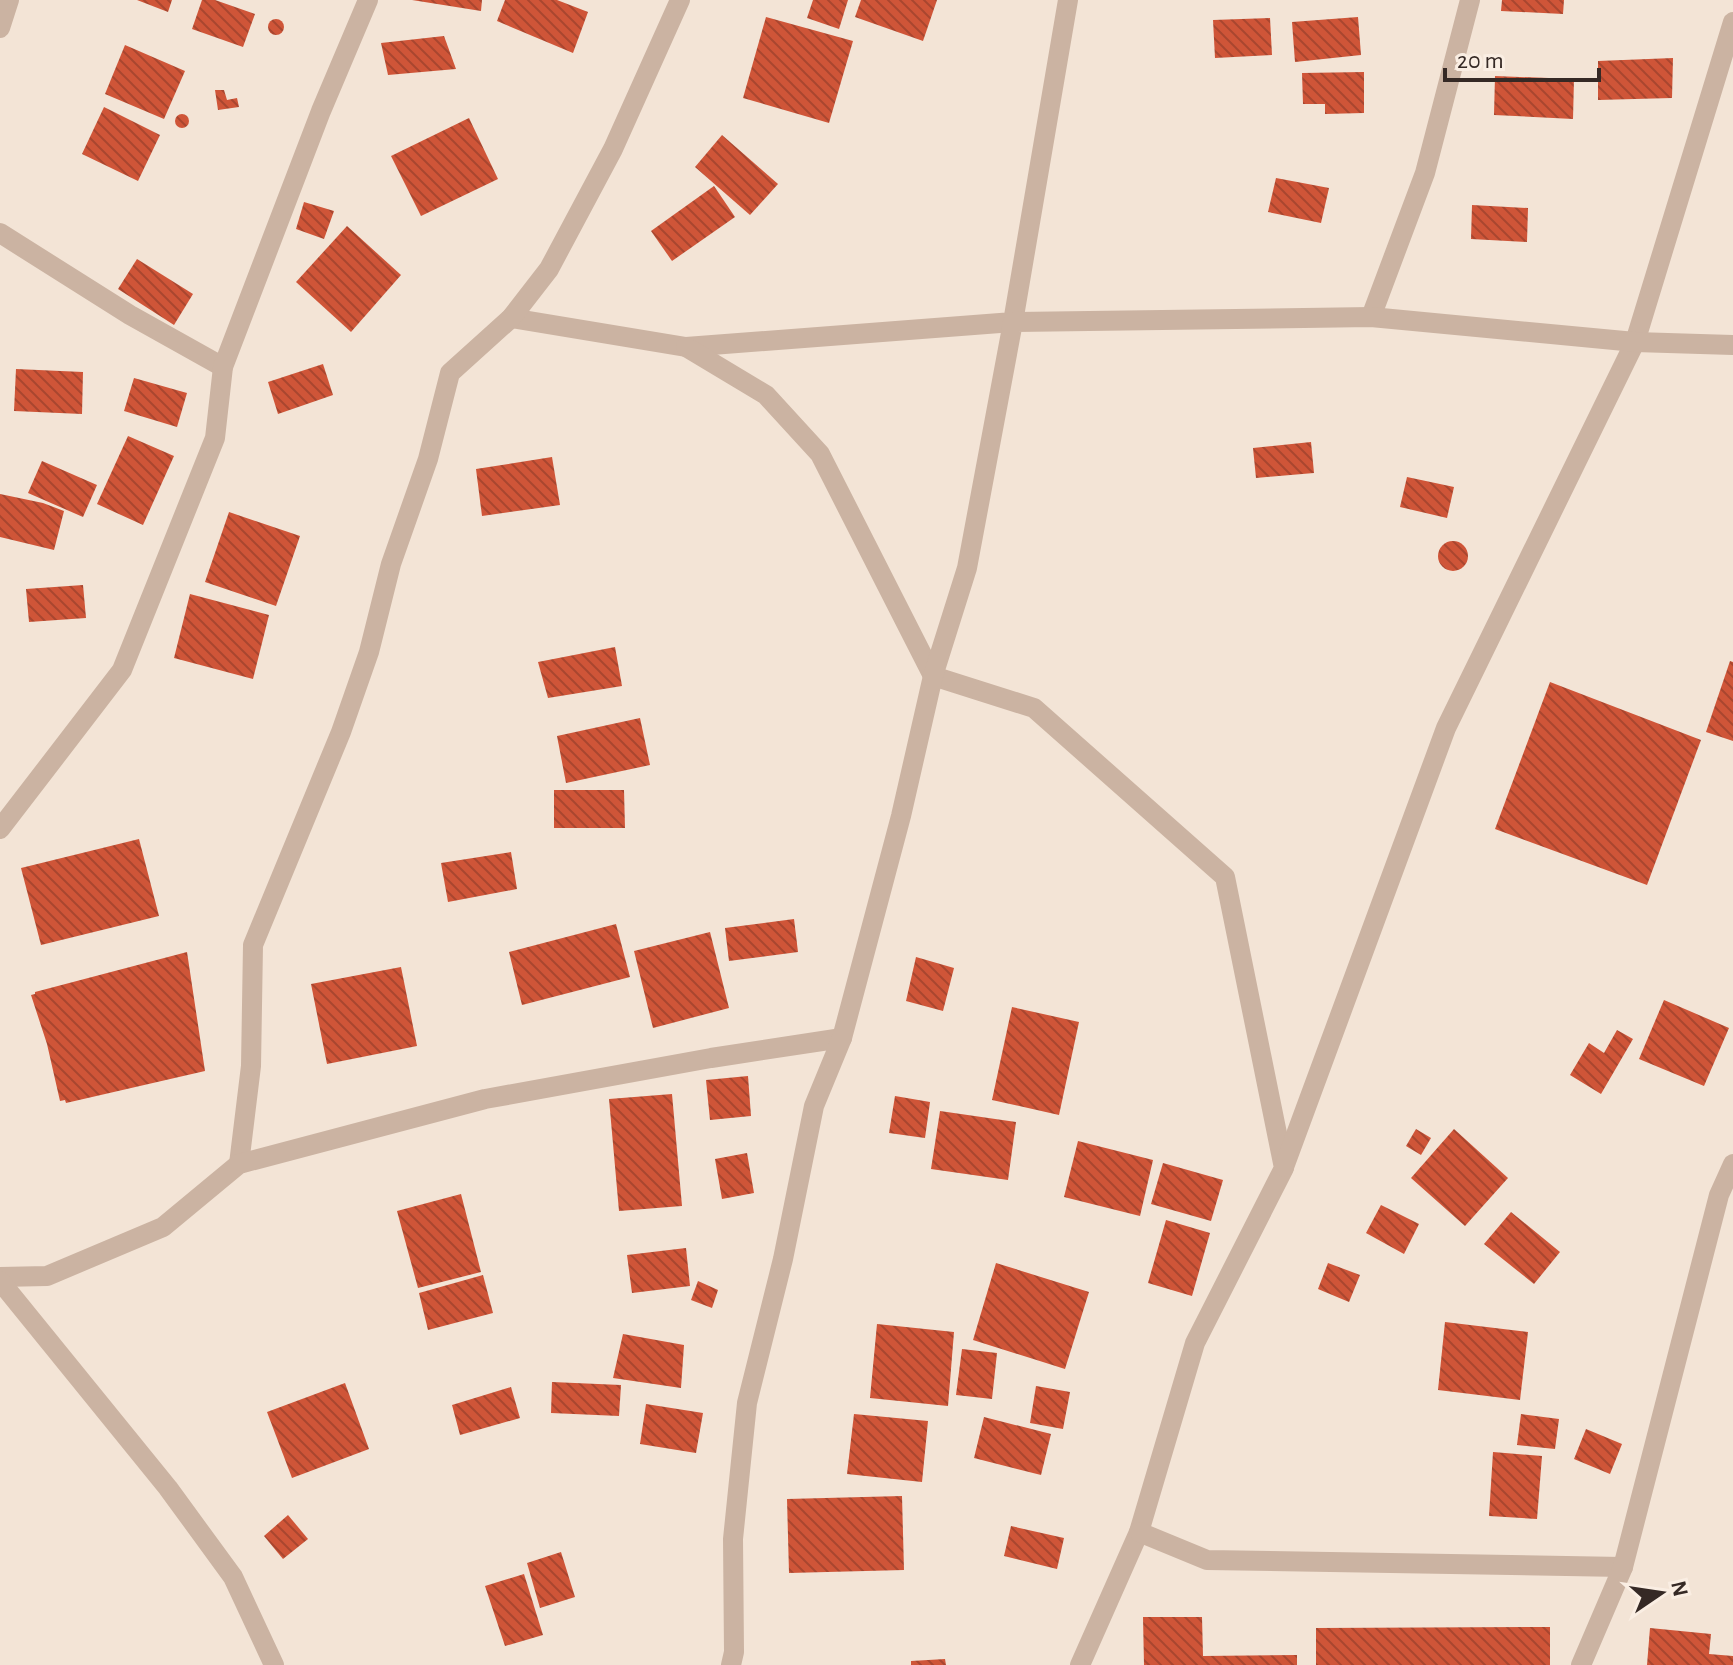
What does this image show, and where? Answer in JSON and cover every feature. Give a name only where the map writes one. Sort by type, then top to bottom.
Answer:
[{"type":"street","points":[[0,28],[9,0]]},
{"type":"street","points":[[0,829],[122,670],[215,438],[223,367],[321,111],[368,0]]},
{"type":"street","points":[[239,1164],[251,1066],[253,945],[341,732],[369,652],[391,564],[428,459],[450,373],[511,318],[549,269],[613,149],[680,0]]},
{"type":"street","points":[[731,1665],[734,1652],[733,1539],[747,1403],[783,1259],[814,1106],[842,1038],[901,816],[933,676],[967,568],[1068,0]]},
{"type":"street","points":[[1371,317],[1425,173],[1470,0]]},
{"type":"street","points":[[1080,1665],[1139,1532],[1195,1343],[1284,1168],[1446,728],[1635,342],[1733,22]]},
{"type":"street","points":[[0,233],[130,315],[223,367]]},
{"type":"street","points":[[511,318],[686,347],[1013,322],[1371,317],[1635,342],[1733,345]]},
{"type":"street","points":[[686,347],[766,395],[820,454],[933,676],[1034,708],[1225,877],[1284,1168]]},
{"type":"street","points":[[0,1279],[47,1276],[163,1227],[239,1164],[485,1099],[842,1038]]},
{"type":"street","points":[[1581,1665],[1623,1567],[1719,1195],[1733,1164]]},
{"type":"street","points":[[0,1279],[168,1488],[233,1577],[274,1665]]},
{"type":"street","points":[[1139,1532],[1207,1560],[1623,1567]]},
{"type":"building","points":[[137,0],[172,0],[168,12]]},
{"type":"building","points":[[202,0],[215,0],[255,14],[243,47],[192,29]]},
{"type":"building","points":[[412,0],[482,0],[481,11]]},
{"type":"building","points":[[505,0],[557,0],[588,12],[573,53],[497,21]]},
{"type":"building","points":[[813,0],[848,0],[839,29],[807,18]]},
{"type":"building","points":[[861,0],[937,0],[923,41],[855,17]]},
{"type":"building","points":[[1502,0],[1564,0],[1563,14],[1501,11]]},
{"type":"building","points":[[766,17],[853,41],[829,123],[743,98]]},
{"type":"building","points":[[1358,17],[1361,55],[1295,62],[1292,22]]},
{"type":"building","points":[[1270,18],[1272,55],[1215,58],[1213,20]]},
{"type":"building","points":[[273,19],[279,19],[284,27],[282,33],[273,35],[268,30],[268,24]]},
{"type":"building","points":[[444,36],[456,69],[388,75],[381,43]]},
{"type":"building","points":[[125,45],[185,71],[164,119],[105,94]]},
{"type":"building","points":[[1673,58],[1672,98],[1598,100],[1598,61]]},
{"type":"building","points":[[1364,72],[1364,113],[1325,114],[1325,104],[1303,104],[1302,73]]},
{"type":"building","points":[[1495,76],[1574,79],[1573,119],[1494,115]]},
{"type":"building","points":[[215,90],[224,90],[227,100],[237,98],[239,107],[218,110]]},
{"type":"building","points":[[104,107],[160,135],[138,181],[82,154]]},
{"type":"building","points":[[182,114],[189,121],[182,128],[175,121]]},
{"type":"building","points":[[469,118],[498,179],[421,216],[391,156]]},
{"type":"building","points":[[722,135],[778,184],[750,215],[695,167]]},
{"type":"building","points":[[1276,178],[1329,188],[1321,223],[1268,212]]},
{"type":"building","points":[[714,186],[735,217],[672,261],[651,231]]},
{"type":"building","points":[[304,202],[334,211],[324,239],[296,229]]},
{"type":"building","points":[[1472,205],[1528,208],[1527,242],[1471,239]]},
{"type":"building","points":[[347,226],[401,275],[351,332],[296,282]]},
{"type":"building","points":[[137,259],[193,294],[174,325],[118,289]]},
{"type":"building","points":[[323,364],[333,395],[278,414],[268,382]]},
{"type":"building","points":[[16,369],[83,372],[82,414],[14,411]]},
{"type":"building","points":[[134,378],[187,393],[177,427],[124,411]]},
{"type":"building","points":[[128,436],[174,456],[143,525],[97,504]]},
{"type":"building","points":[[1311,442],[1314,473],[1256,478],[1253,448]]},
{"type":"building","points":[[552,457],[560,505],[482,516],[476,469]]},
{"type":"building","points":[[42,461],[97,485],[83,517],[28,493]]},
{"type":"building","points":[[1407,477],[1454,487],[1447,518],[1400,507]]},
{"type":"building","points":[[0,494],[64,511],[54,550],[0,537]]},
{"type":"building","points":[[229,512],[300,536],[276,606],[205,582]]},
{"type":"building","points":[[1453,541],[1459,542],[1467,550],[1467,562],[1459,570],[1453,571],[1447,570],[1439,562],[1438,556],[1439,550],[1447,542]]},
{"type":"building","points":[[83,585],[86,618],[29,622],[26,589]]},
{"type":"building","points":[[190,594],[269,615],[253,679],[174,658]]},
{"type":"building","points":[[615,647],[622,686],[548,698],[538,662]]},
{"type":"building","points":[[1730,661],[1733,662],[1733,741],[1706,732]]},
{"type":"building","points":[[1550,682],[1701,740],[1647,885],[1495,829]]},
{"type":"building","points":[[640,718],[650,765],[566,783],[557,736]]},
{"type":"building","points":[[554,790],[624,790],[625,828],[554,828]]},
{"type":"building","points":[[139,839],[159,916],[41,945],[21,868]]},
{"type":"building","points":[[511,852],[517,889],[448,902],[441,863]]},
{"type":"building","points":[[794,919],[798,952],[729,961],[725,928]]},
{"type":"building","points":[[616,924],[630,977],[522,1005],[509,952]]},
{"type":"building","points":[[710,932],[729,1008],[653,1028],[634,951]]},
{"type":"building","points":[[187,952],[205,1071],[66,1103],[65,1100],[60,1101],[47,1044],[31,995]]},
{"type":"building","points":[[916,957],[954,968],[943,1011],[906,1001]]},
{"type":"building","points":[[401,967],[417,1046],[327,1064],[311,984]]},
{"type":"building","points":[[1664,1000],[1729,1028],[1704,1086],[1639,1059]]},
{"type":"building","points":[[1012,1007],[1079,1022],[1059,1115],[992,1100]]},
{"type":"building","points":[[1617,1030],[1633,1039],[1601,1094],[1570,1075],[1589,1043],[1604,1053]]},
{"type":"building","points":[[748,1076],[751,1116],[710,1120],[706,1080]]},
{"type":"building","points":[[672,1094],[682,1206],[619,1211],[609,1099]]},
{"type":"building","points":[[895,1096],[930,1102],[925,1138],[889,1133]]},
{"type":"building","points":[[940,1111],[1016,1122],[1008,1180],[931,1169]]},
{"type":"building","points":[[1416,1129],[1431,1138],[1421,1155],[1406,1146]]},
{"type":"building","points":[[1454,1129],[1508,1178],[1465,1226],[1411,1178]]},
{"type":"building","points":[[1078,1141],[1153,1160],[1140,1216],[1064,1197]]},
{"type":"building","points":[[747,1153],[754,1193],[722,1199],[715,1159]]},
{"type":"building","points":[[1163,1163],[1223,1180],[1211,1221],[1151,1204]]},
{"type":"building","points":[[461,1194],[481,1272],[418,1288],[397,1211]]},
{"type":"building","points":[[1381,1205],[1419,1224],[1404,1254],[1366,1233]]},
{"type":"building","points":[[1511,1212],[1560,1252],[1534,1284],[1484,1244]]},
{"type":"building","points":[[1166,1220],[1210,1233],[1192,1296],[1148,1283]]},
{"type":"building","points":[[686,1248],[690,1286],[632,1293],[627,1255]]},
{"type":"building","points":[[996,1263],[1089,1292],[1065,1369],[973,1340]]},
{"type":"building","points":[[1328,1263],[1360,1275],[1349,1302],[1318,1289]]},
{"type":"building","points":[[483,1275],[493,1313],[428,1330],[419,1293]]},
{"type":"building","points":[[698,1281],[718,1290],[712,1308],[691,1300]]},
{"type":"building","points":[[1445,1322],[1528,1332],[1520,1400],[1438,1390]]},
{"type":"building","points":[[877,1324],[954,1332],[948,1406],[870,1398]]},
{"type":"building","points":[[623,1334],[684,1345],[681,1388],[613,1378]]},
{"type":"building","points":[[962,1349],[997,1353],[992,1399],[956,1395]]},
{"type":"building","points":[[552,1382],[621,1385],[619,1416],[551,1413]]},
{"type":"building","points":[[345,1383],[369,1449],[292,1478],[267,1412]]},
{"type":"building","points":[[1036,1386],[1070,1392],[1063,1429],[1030,1423]]},
{"type":"building","points":[[511,1387],[520,1418],[460,1435],[452,1405]]},
{"type":"building","points":[[646,1404],[703,1413],[696,1453],[640,1444]]},
{"type":"building","points":[[854,1414],[928,1421],[922,1482],[847,1474]]},
{"type":"building","points":[[1521,1414],[1559,1419],[1555,1449],[1517,1445]]},
{"type":"building","points":[[984,1417],[1051,1434],[1041,1475],[974,1458]]},
{"type":"building","points":[[1586,1429],[1622,1444],[1610,1474],[1574,1459]]},
{"type":"building","points":[[1493,1452],[1542,1456],[1537,1519],[1489,1516]]},
{"type":"building","points":[[902,1496],[904,1570],[789,1573],[787,1499]]},
{"type":"building","points":[[288,1515],[308,1539],[283,1559],[264,1536]]},
{"type":"building","points":[[1011,1526],[1064,1538],[1057,1569],[1004,1556]]},
{"type":"building","points":[[561,1552],[575,1597],[540,1608],[527,1563]]},
{"type":"building","points":[[524,1574],[543,1635],[505,1646],[485,1586]]},
{"type":"building","points":[[1143,1617],[1202,1617],[1203,1656],[1297,1655],[1297,1665],[1144,1665]]},
{"type":"building","points":[[1550,1627],[1550,1665],[1316,1665],[1316,1628]]},
{"type":"building","points":[[1650,1628],[1711,1634],[1709,1654],[1733,1656],[1733,1665],[1647,1665]]},
{"type":"building","points":[[945,1659],[946,1665],[911,1665],[911,1661]]}]
